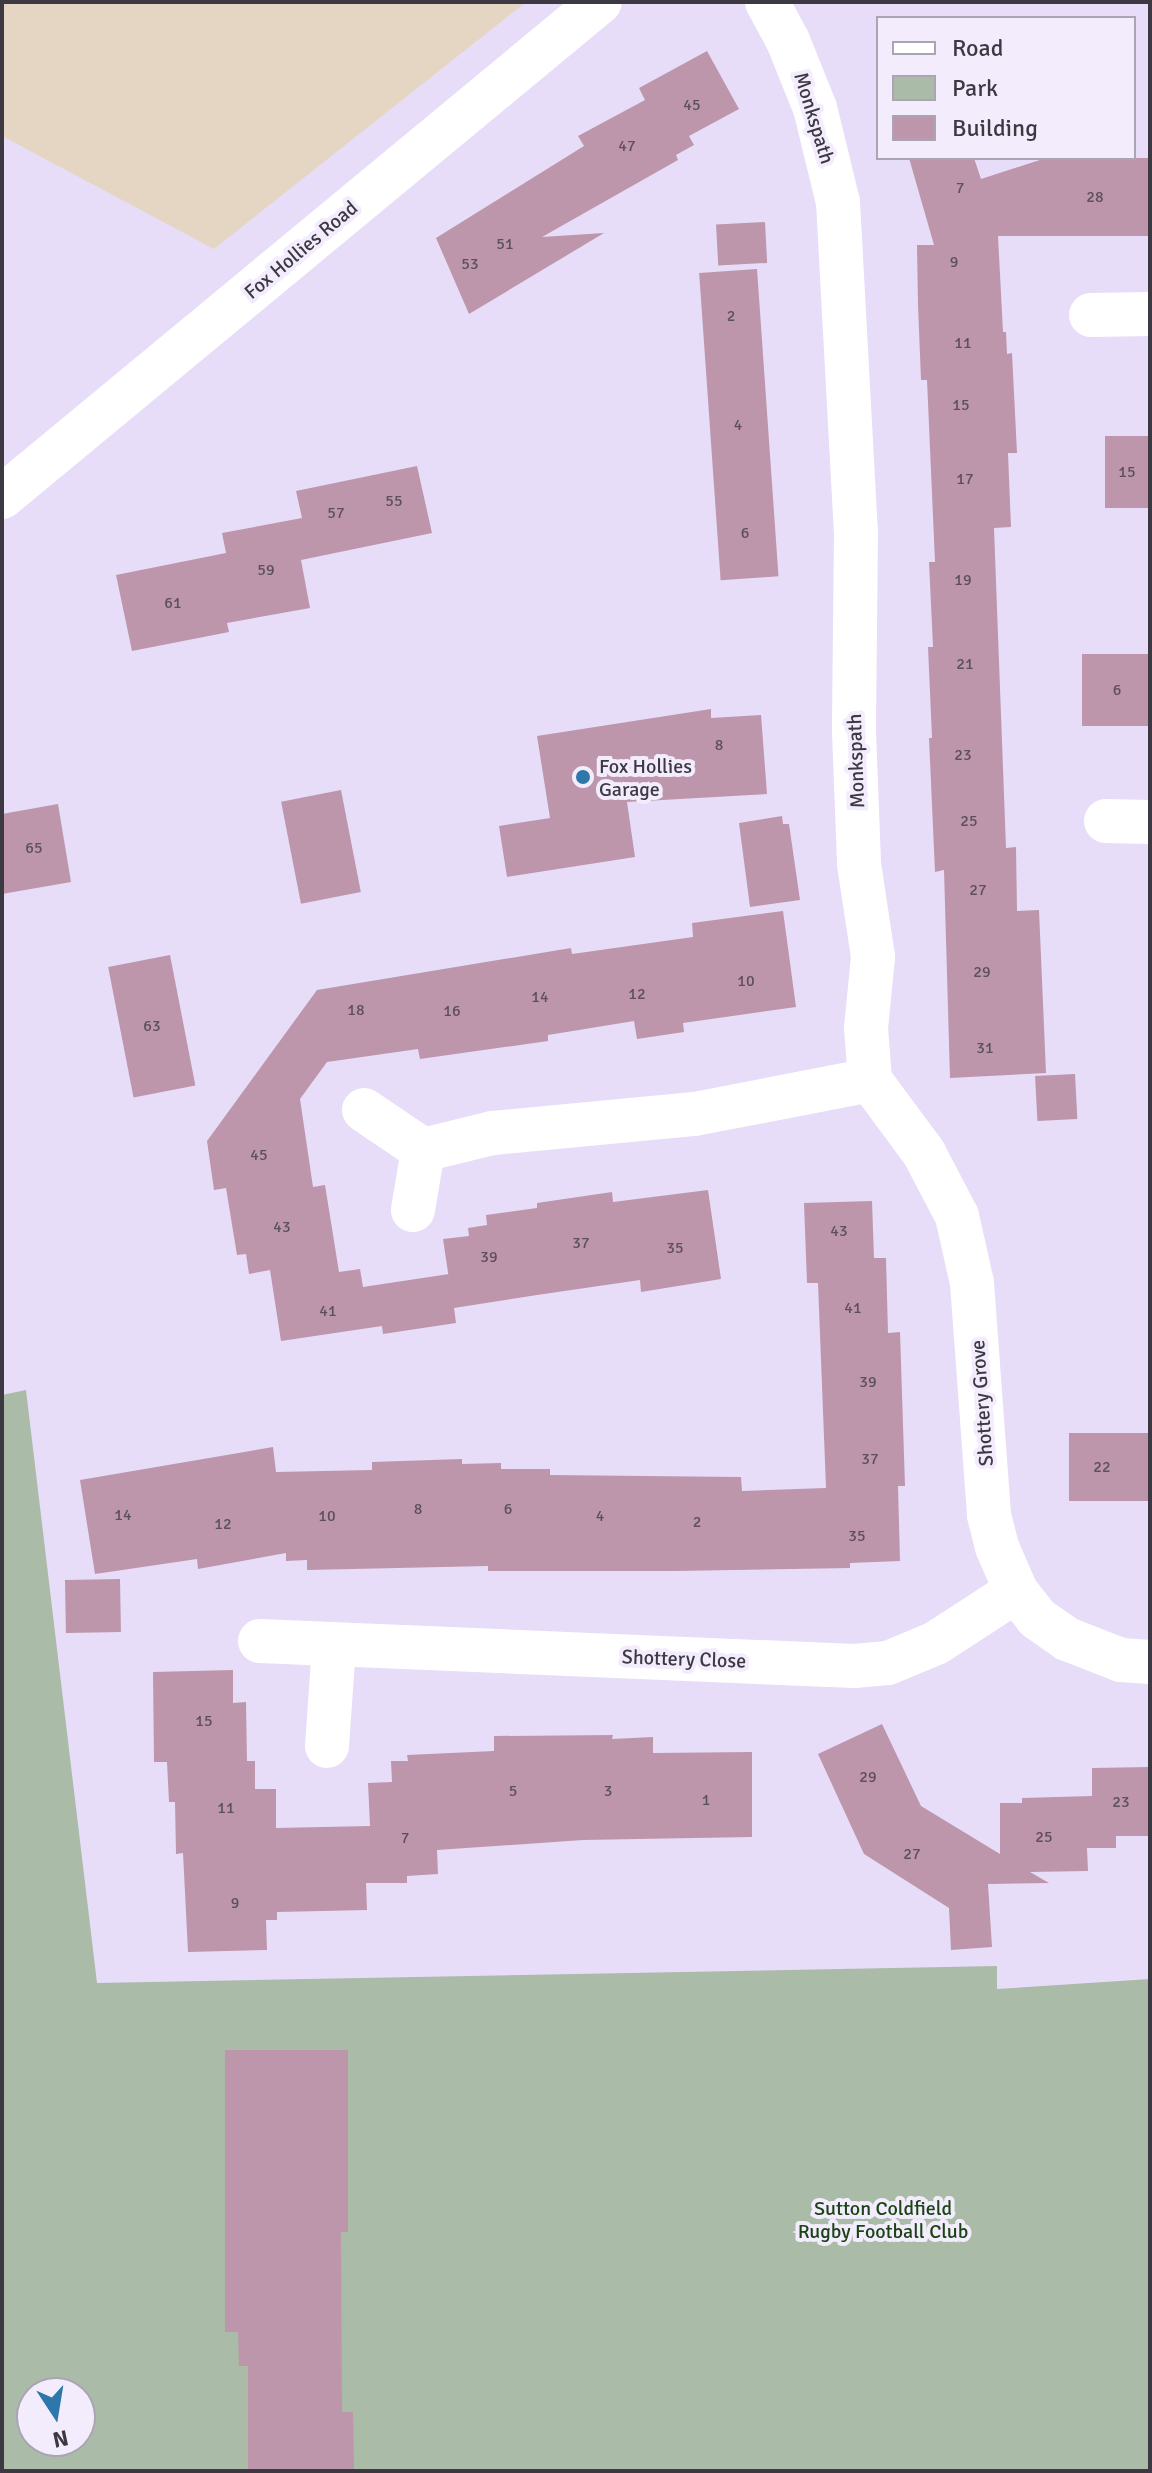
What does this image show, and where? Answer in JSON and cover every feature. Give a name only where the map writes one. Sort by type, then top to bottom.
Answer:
[{"type":"street","name":"Fox Hollies Road","points":[[2,497],[600,2]]},
{"type":"street","name":"Monkspath","points":[[767,2],[788,41],[815,108],[838,202],[856,531],[854,732],[859,864],[873,957],[866,1028],[870,1080]]},
{"type":"street","points":[[1091,315],[1150,314]]},
{"type":"street","points":[[1106,821],[1150,822]]},
{"type":"street","points":[[364,1110],[423,1150],[493,1133],[695,1114],[870,1080]]},
{"type":"street","name":"Shottery Grove","points":[[870,1080],[924,1153],[957,1216],[972,1283],[989,1515],[997,1547],[1016,1591],[1037,1618],[1067,1639],[1121,1660],[1150,1662]]},
{"type":"street","points":[[413,1210],[423,1150]]},
{"type":"street","name":"Shottery Close","points":[[260,1641],[876,1664],[936,1643],[1016,1591]]},
{"type":"street","points":[[327,1746],[334,1645]]},
{"type":"shaded area","points":[[2,2],[526,2],[214,249],[2,136]]},
{"type":"green space","name":"Sutton Coldfield Rugby Football Club","points":[[26,1390],[97,1983],[997,1966],[997,1989],[1150,1979],[1150,2471],[2,2471],[2,1395]]},
{"type":"building","points":[[707,51],[739,109],[689,136],[694,145],[676,155],[678,160],[542,237],[604,233],[469,314],[436,238],[584,146],[578,136],[645,100],[639,88]]},
{"type":"building","points":[[1150,158],[1150,236],[998,236],[1003,332],[1006,332],[1007,354],[1012,353],[1017,453],[1008,453],[1011,527],[994,528],[1006,848],[1016,847],[1017,911],[1039,910],[1046,1073],[950,1078],[944,870],[935,872],[929,738],[932,738],[928,647],[933,647],[929,562],[935,562],[927,380],[921,380],[918,305],[917,245],[934,245],[910,160],[975,160],[981,179],[1040,160]]},
{"type":"building","points":[[765,222],[767,263],[718,266],[716,225]]},
{"type":"building","points":[[757,269],[778,576],[721,580],[699,273]]},
{"type":"building","points":[[1105,436],[1150,436],[1150,508],[1105,508]]},
{"type":"building","points":[[417,466],[432,533],[301,560],[310,608],[227,623],[229,632],[132,651],[116,575],[226,553],[222,533],[302,518],[296,491]]},
{"type":"building","points":[[1082,654],[1150,654],[1150,726],[1082,726]]},
{"type":"building","points":[[711,709],[711,718],[761,715],[767,794],[627,802],[635,857],[507,877],[499,826],[550,818],[537,736]]},
{"type":"building","points":[[341,790],[361,892],[301,904],[281,802]]},
{"type":"building","points":[[58,804],[71,882],[2,894],[2,814]]},
{"type":"building","points":[[782,816],[783,824],[789,824],[800,900],[750,907],[739,823]]},
{"type":"building","points":[[783,911],[796,1007],[683,1023],[684,1032],[637,1039],[634,1021],[548,1035],[548,1041],[420,1059],[418,1049],[327,1062],[300,1099],[313,1187],[325,1185],[339,1272],[360,1269],[363,1287],[448,1274],[443,1239],[469,1236],[468,1228],[487,1225],[486,1215],[537,1208],[537,1203],[612,1192],[613,1202],[708,1190],[721,1279],[641,1292],[640,1280],[454,1308],[456,1323],[383,1334],[382,1326],[281,1341],[270,1270],[249,1274],[246,1254],[237,1255],[226,1188],[214,1190],[207,1141],[317,990],[571,948],[572,954],[693,937],[692,923]]},
{"type":"building","points":[[170,955],[195,1086],[134,1098],[108,967]]},
{"type":"building","points":[[1075,1074],[1077,1119],[1037,1121],[1035,1076]]},
{"type":"building","points":[[872,1201],[874,1258],[886,1258],[888,1333],[900,1332],[905,1486],[898,1486],[900,1561],[850,1563],[850,1568],[675,1571],[488,1571],[488,1566],[307,1570],[307,1560],[286,1561],[286,1553],[198,1569],[197,1559],[95,1574],[80,1480],[273,1447],[276,1472],[372,1470],[372,1462],[462,1459],[462,1464],[501,1463],[501,1469],[550,1469],[550,1475],[741,1477],[742,1491],[826,1488],[818,1283],[807,1283],[804,1203]]},
{"type":"building","points":[[1069,1433],[1150,1433],[1150,1501],[1069,1501]]},
{"type":"building","points":[[120,1579],[121,1632],[66,1633],[65,1580]]},
{"type":"building","points":[[233,1670],[233,1703],[246,1702],[247,1761],[255,1761],[255,1789],[276,1789],[276,1828],[370,1826],[368,1783],[392,1782],[391,1761],[408,1761],[407,1755],[494,1751],[494,1736],[613,1735],[612,1739],[653,1737],[653,1753],[752,1752],[752,1837],[583,1840],[437,1850],[438,1874],[407,1876],[407,1883],[366,1883],[367,1910],[277,1912],[277,1920],[266,1920],[267,1950],[188,1952],[183,1853],[176,1854],[175,1802],[169,1802],[167,1762],[154,1762],[153,1672]]},
{"type":"building","points":[[882,1724],[921,1806],[1000,1854],[1000,1803],[1022,1803],[1022,1798],[1092,1796],[1092,1768],[1150,1767],[1150,1836],[1116,1836],[1116,1848],[1087,1848],[1088,1871],[1030,1872],[1049,1883],[988,1884],[992,1947],[951,1950],[949,1908],[864,1854],[818,1754]]},
{"type":"building","points":[[225,2050],[348,2050],[348,2232],[341,2232],[342,2412],[353,2412],[354,2471],[248,2471],[248,2366],[239,2366],[238,2332],[225,2332]]},
{"type":"place","name":"Fox Hollies Garage","points":[[583,777]]}]
